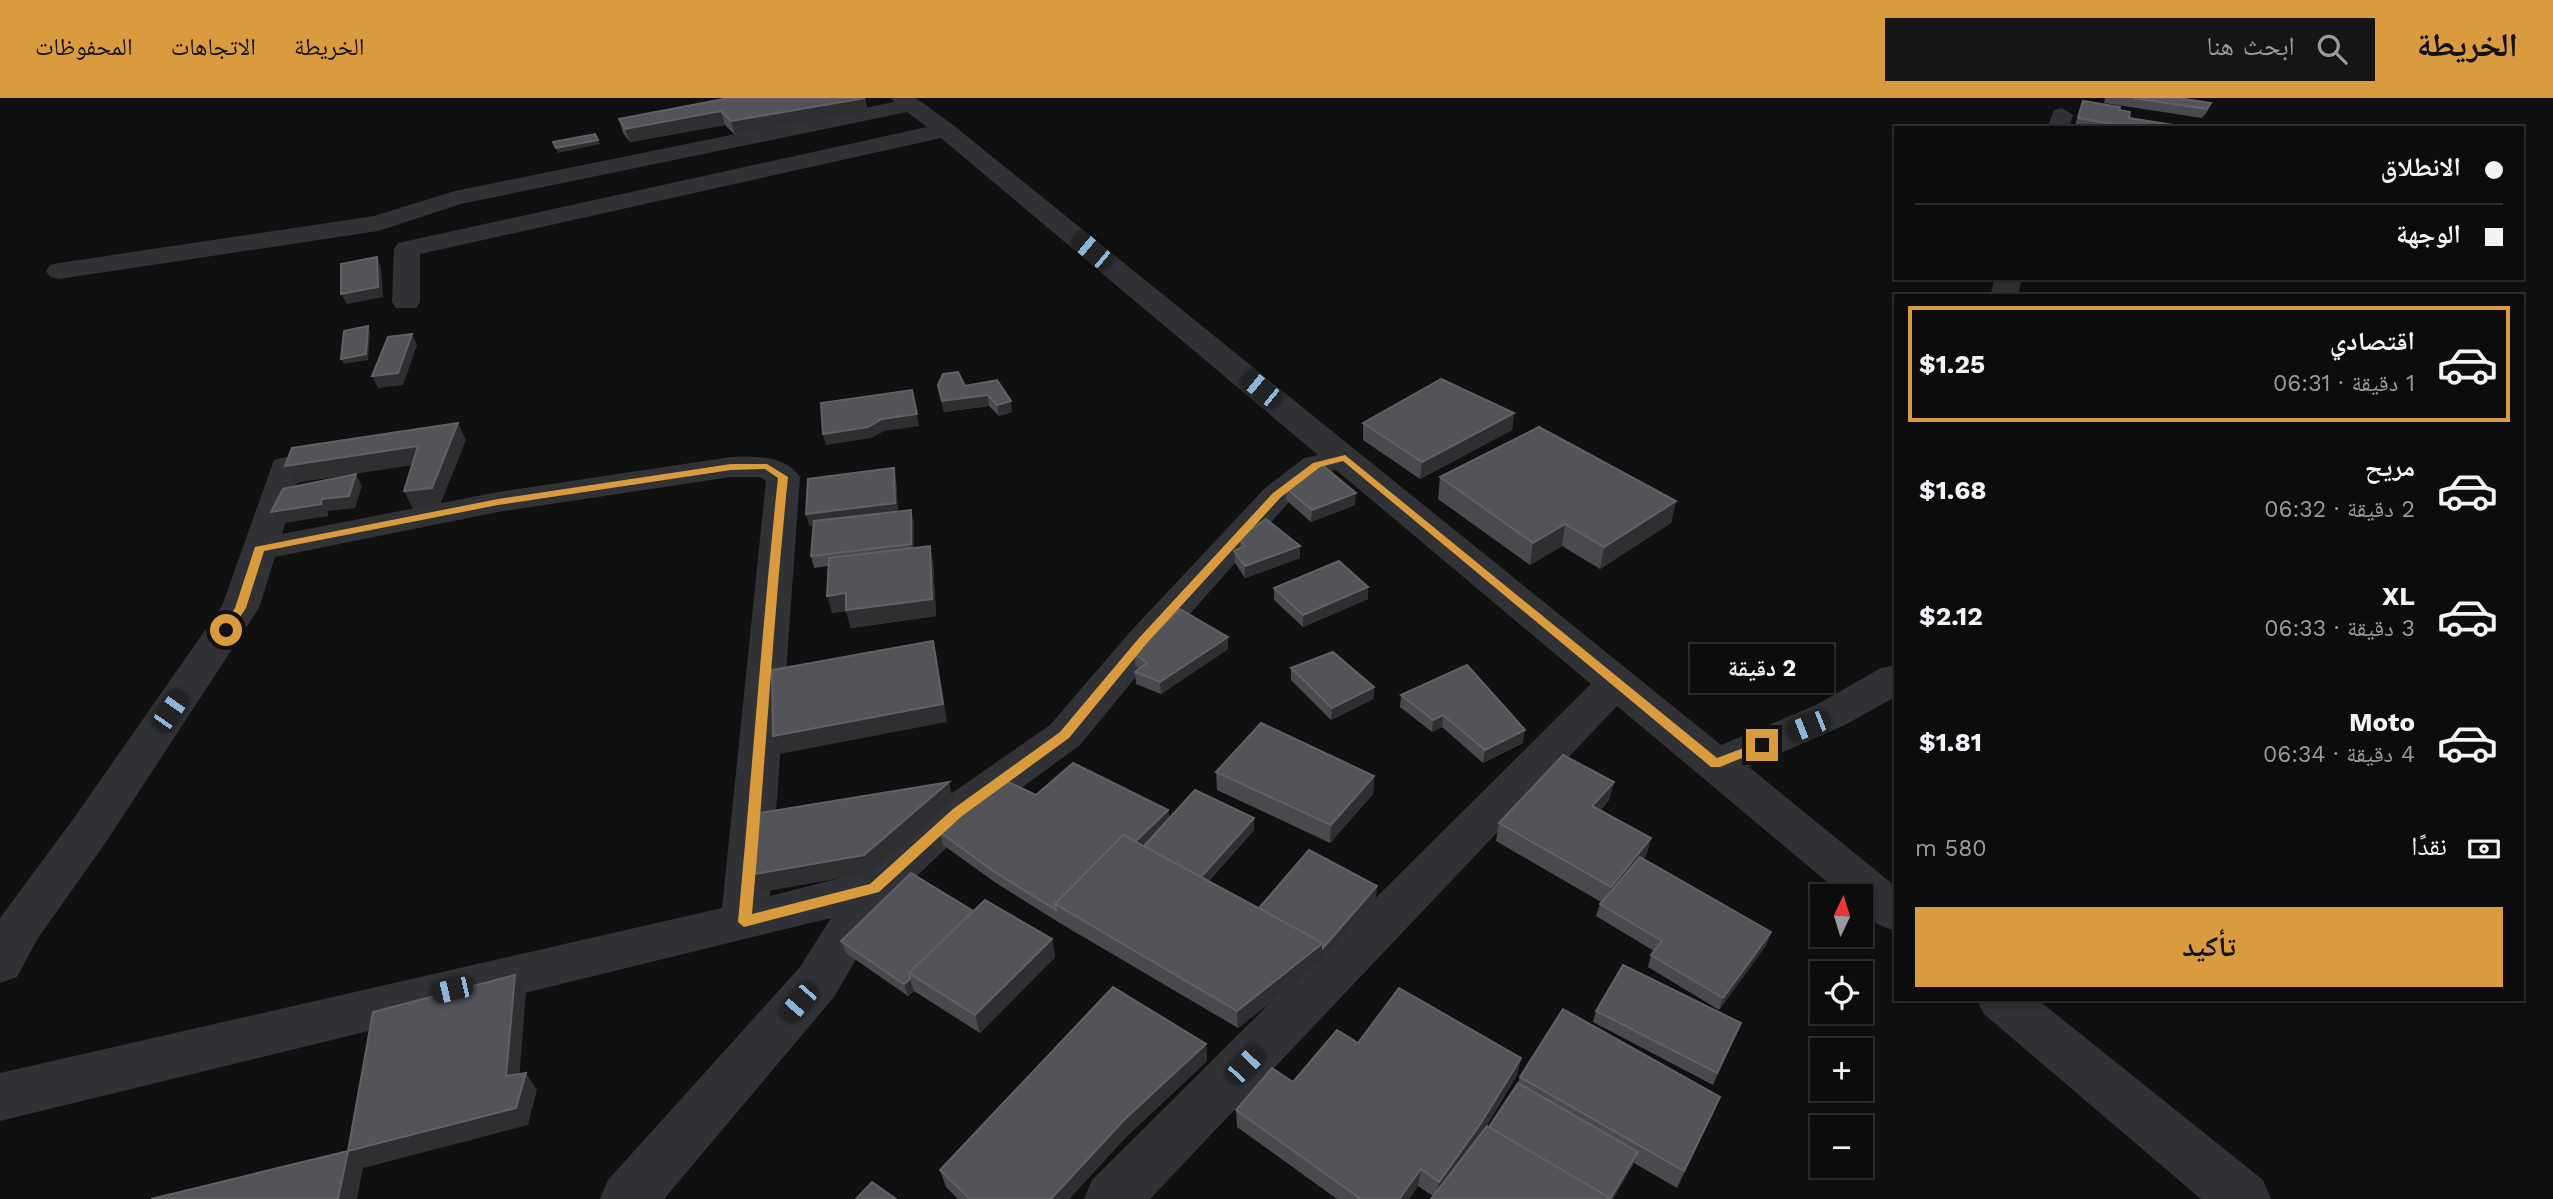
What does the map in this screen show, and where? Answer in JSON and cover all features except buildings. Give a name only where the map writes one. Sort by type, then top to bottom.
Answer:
[{"type":"street","points":[[59,271],[378,223],[455,198],[905,102],[945,130],[1894,911]]},
{"type":"street","points":[[406,302],[407,249],[945,130]]},
{"type":"street","points":[[628,1199],[817,982],[874,888],[957,813],[1065,735],[1143,640],[1277,495],[1316,465],[1345,458]]},
{"type":"street","points":[[0,962],[21,925],[90,830],[132,764],[240,608],[286,467]]},
{"type":"street","points":[[259,549],[498,502],[731,467],[767,467],[783,477],[766,641],[762,735],[744,922]]},
{"type":"street","points":[[1716,764],[1808,726],[1870,695],[1894,679]]},
{"type":"street","points":[[1112,1199],[1616,682]]},
{"type":"street","points":[[0,1097],[744,922],[874,888]]},
{"type":"street","points":[[2003,1001],[2243,1199]]},
{"type":"route","points":[[226,630],[240,608],[259,549],[498,502],[731,467],[767,467],[783,477],[766,641],[762,735],[744,922],[874,888],[957,813],[1065,735],[1143,640],[1277,495],[1316,465],[1345,458],[1716,764],[1762,745]]}]
